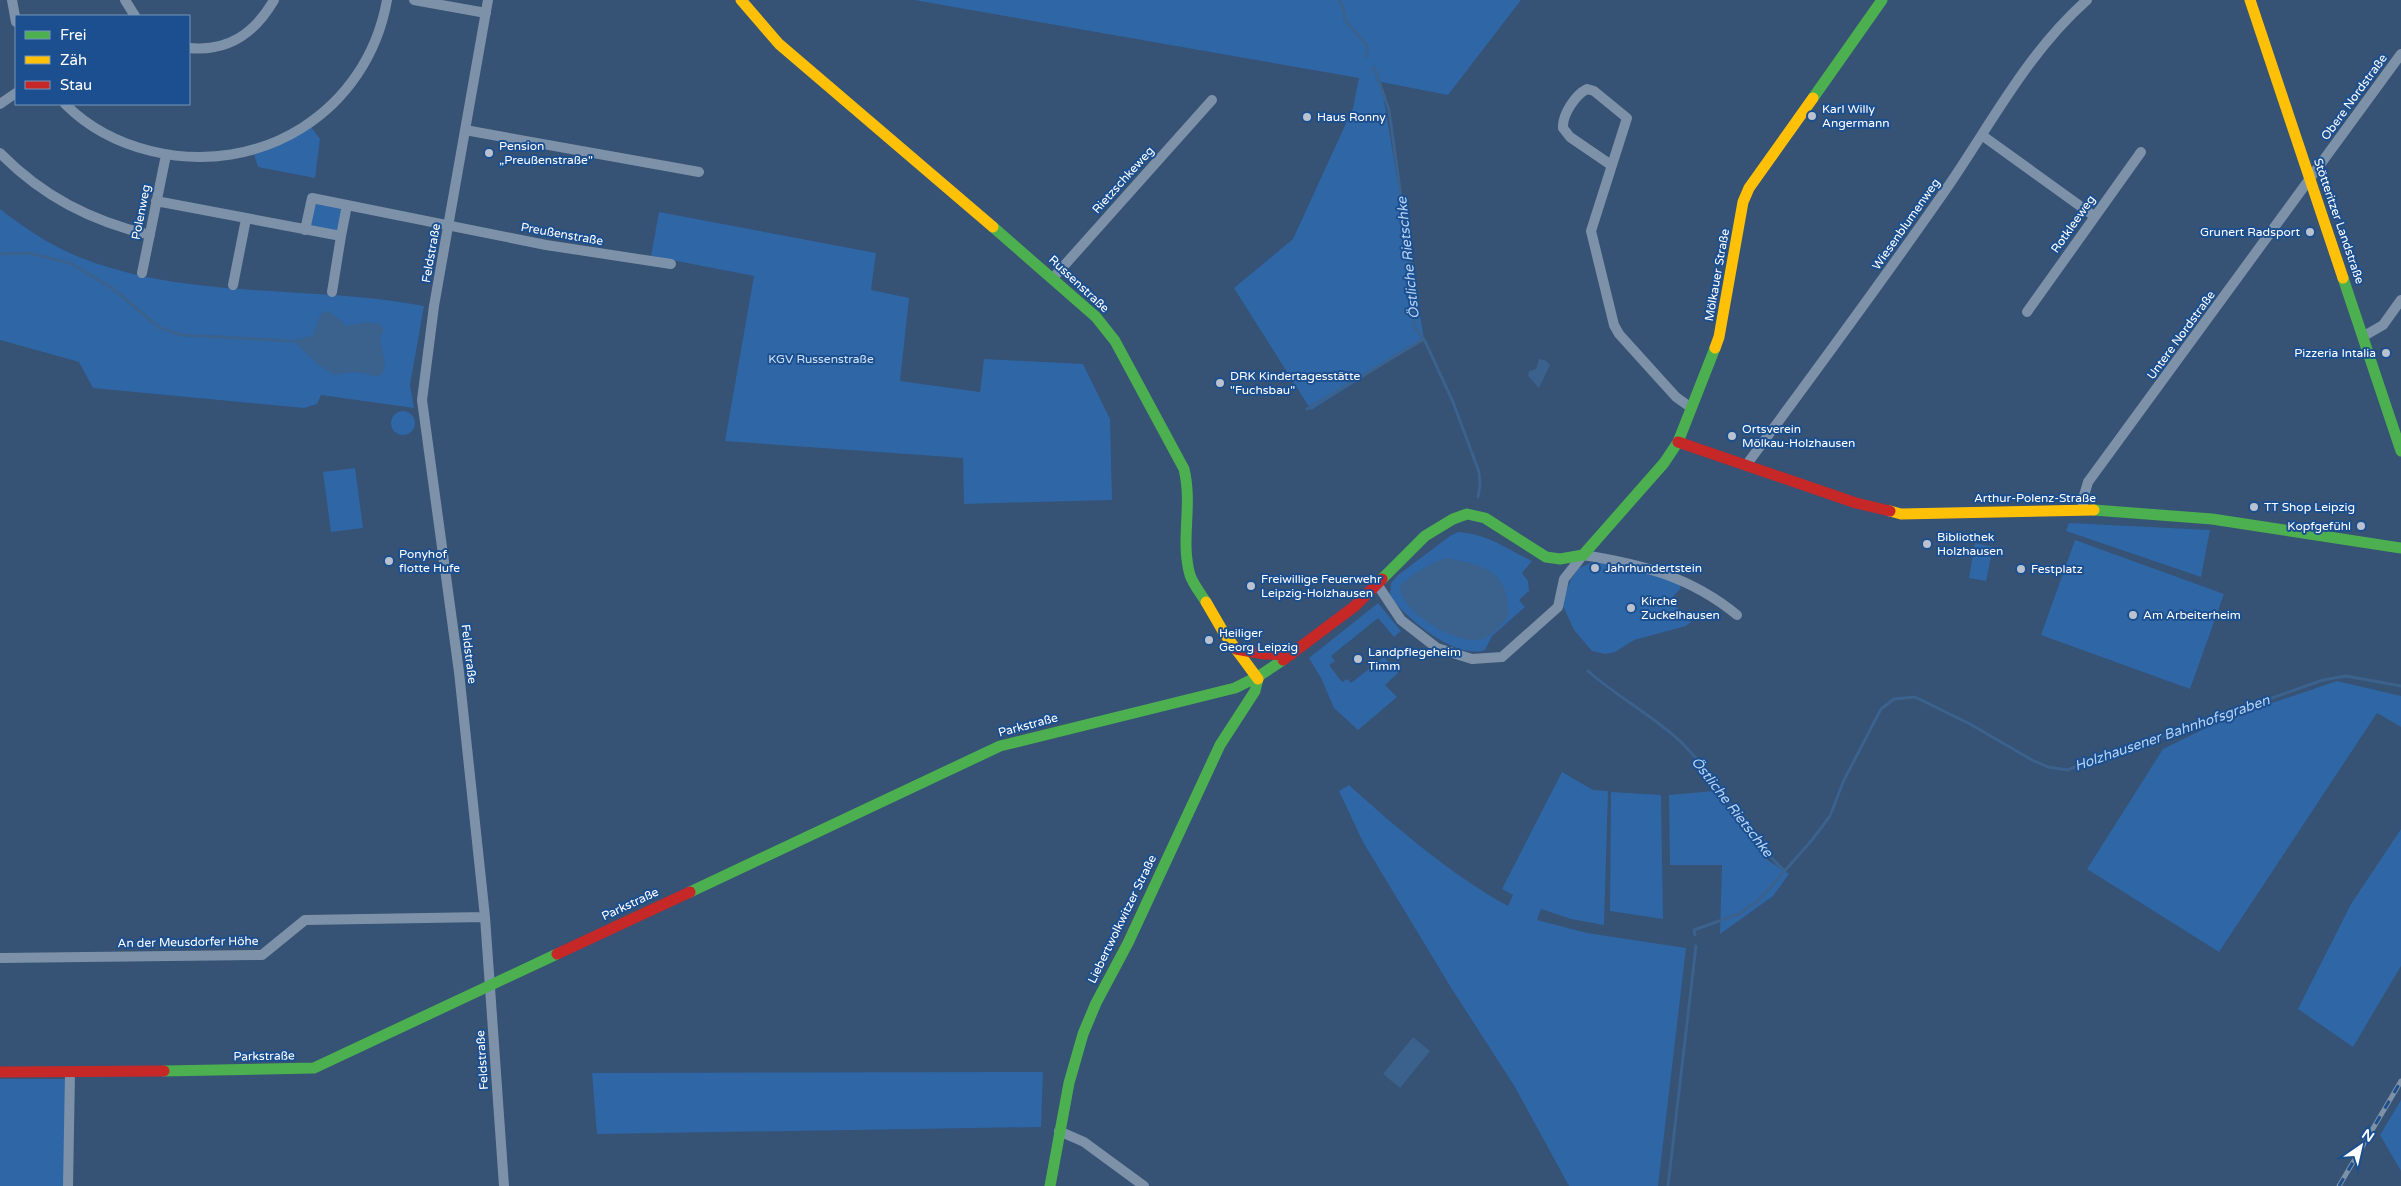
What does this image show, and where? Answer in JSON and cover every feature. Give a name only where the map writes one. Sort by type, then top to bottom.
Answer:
[{"type":"street","points":[[12,0],[15,16]]},
{"type":"street","points":[[125,0],[133,15]]},
{"type":"street","points":[[190,48],[215,47],[245,35],[260,23],[274,0]]},
{"type":"street","points":[[66,105],[80,117],[112,138],[166,155],[201,158],[253,151],[282,139],[309,124],[346,90],[365,64],[378,35],[387,0]]},
{"type":"street","points":[[414,0],[486,13]]},
{"type":"street","name":"Feldstraße","points":[[488,0],[434,306],[422,400],[459,672],[486,917],[504,1186]]},
{"type":"street","name":"Russenstraße","points":[[741,0],[786,50],[1053,278],[1096,317],[1115,341],[1184,469],[1188,485],[1189,510],[1185,542],[1190,576],[1236,649],[1258,679]]},
{"type":"street","name":"Mölkauer Straße","points":[[1583,555],[1664,464],[1678,442],[1690,407],[1720,337],[1743,202],[1749,188],[1882,0]]},
{"type":"street","name":"Wiesenblumenweg","points":[[1747,464],[1920,228],[2023,74],[2046,44],[2087,0]]},
{"type":"street","name":"Stötteritzer Landstraße","points":[[2250,0],[2401,451]]},
{"type":"street","name":"Obere Nordstraße","points":[[2310,180],[2401,54]]},
{"type":"street","points":[[1611,165],[1570,137],[1563,128],[1565,115],[1580,93],[1587,89],[1594,91],[1627,118],[1591,231],[1614,325],[1619,334],[1676,397],[1690,407]]},
{"type":"street","points":[[0,104],[15,95]]},
{"type":"street","name":"Rietzschkeweg","points":[[1053,278],[1212,100]]},
{"type":"street","points":[[466,130],[699,172]]},
{"type":"street","points":[[1982,136],[2094,216]]},
{"type":"street","name":"Rotkleeweg","points":[[2027,312],[2141,152]]},
{"type":"street","points":[[0,153],[35,184],[74,209],[98,220],[150,235]]},
{"type":"street","name":"Polenweg","points":[[142,273],[166,155]]},
{"type":"street","name":"Untere Nordstraße","points":[[2083,510],[2083,499],[2088,482],[2310,180]]},
{"type":"street","name":"Preußenstraße","points":[[305,230],[312,198],[546,245],[671,264]]},
{"type":"street","points":[[156,201],[341,236]]},
{"type":"street","points":[[332,292],[347,204]]},
{"type":"street","points":[[233,285],[246,219]]},
{"type":"street","points":[[2364,336],[2383,325],[2401,300]]},
{"type":"street","name":"Arthur-Polenz-Straße","points":[[1678,442],[1747,464],[1856,503],[1901,514],[2083,510],[2212,519],[2401,548]]},
{"type":"street","points":[[1258,679],[1365,597],[1401,558],[1424,539],[1459,516],[1473,513],[1483,516],[1530,549],[1547,558],[1583,555],[1644,566],[1674,578],[1721,602],[1737,615]]},
{"type":"street","points":[[1377,584],[1398,617],[1414,632],[1444,652],[1472,659],[1502,657],[1558,607],[1564,579],[1583,555]]},
{"type":"street","points":[[1236,649],[1266,654],[1290,655]]},
{"type":"street","name":"Parkstraße","points":[[0,1072],[288,1070],[314,1068],[1000,746],[1235,688],[1258,679]]},
{"type":"street","name":"Liebertwolkwitzer Straße","points":[[1050,1186],[1059,1131],[1076,1054],[1096,1003],[1128,943],[1220,745],[1255,691],[1258,679]]},
{"type":"street","name":"An der Meusdorfer Höhe","points":[[0,958],[262,955],[305,920],[486,917]]},
{"type":"street","points":[[68,1186],[70,1072]]},
{"type":"street","points":[[1059,1131],[1084,1142],[1144,1186]]},
{"type":"green space","points":[[914,0],[1521,0],[1448,95],[1381,82],[1424,339],[1311,410],[1234,288],[1293,239],[1353,108],[1359,78]]},
{"type":"green space","points":[[309,124],[320,139],[315,178],[258,167],[253,151]]},
{"type":"green space","points":[[312,198],[347,205],[341,236],[305,230]]},
{"type":"green space","points":[[0,209],[26,228],[74,255],[116,269],[159,279],[202,286],[336,295],[424,306],[410,385],[414,408],[321,395],[317,404],[304,408],[93,388],[79,362],[0,340]]},
{"type":"green space","name":"KGV Russenstraße","points":[[659,212],[876,253],[871,290],[909,298],[900,381],[980,392],[984,359],[1083,364],[1110,419],[1112,500],[964,504],[963,458],[725,441],[754,276],[651,256]]},
{"type":"green space","points":[[403,411],[412,414],[415,423],[412,432],[403,435],[394,432],[391,423],[394,414]]},
{"type":"green space","points":[[355,468],[363,528],[331,532],[323,472]]},
{"type":"green space","points":[[2069,523],[2210,530],[2201,577],[2066,531]]},
{"type":"green space","points":[[1458,532],[1469,533],[1487,539],[1532,561],[1522,573],[1528,581],[1529,591],[1519,600],[1525,607],[1492,636],[1485,650],[1460,649],[1433,636],[1408,616],[1390,597],[1391,583],[1398,575]]},
{"type":"green space","name":"Am Arbeiterheim","points":[[2075,540],[2224,594],[2190,689],[2041,635]]},
{"type":"green space","points":[[1975,543],[1993,547],[1986,581],[1969,578]]},
{"type":"green space","points":[[1598,560],[1631,567],[1678,583],[1681,588],[1670,600],[1691,622],[1686,626],[1634,640],[1615,652],[1605,654],[1592,651],[1574,630],[1563,606],[1564,596],[1571,579],[1579,568]]},
{"type":"green space","points":[[1378,603],[1401,631],[1394,637],[1378,618],[1331,656],[1335,661],[1329,665],[1342,682],[1347,679],[1351,683],[1384,657],[1398,673],[1385,685],[1397,697],[1358,730],[1334,708],[1321,678],[1309,658]]},
{"type":"green space","points":[[2337,681],[2401,696],[2401,727],[2377,713],[2219,952],[2087,869],[2163,749],[2222,720]]},
{"type":"green space","points":[[1562,772],[1593,790],[1608,791],[1604,925],[1571,919],[1541,909],[1537,920],[1587,933],[1686,948],[1658,1186],[1569,1186],[1515,1087],[1450,986],[1363,842],[1339,791],[1349,785],[1425,850],[1465,879],[1508,906],[1513,895],[1502,889]]},
{"type":"green space","points":[[1714,791],[1769,861],[1789,874],[1773,896],[1720,934],[1722,865],[1670,865],[1669,795]]},
{"type":"green space","points":[[1611,792],[1661,795],[1663,919],[1610,911]]},
{"type":"green space","points":[[2401,829],[2401,966],[2353,1047],[2298,1009],[2351,904]]},
{"type":"green space","points":[[1043,1072],[1041,1127],[597,1134],[592,1073]]},
{"type":"green space","points":[[0,1079],[66,1079],[64,1186],[0,1186]]},
{"type":"green space","points":[[2401,1100],[2401,1171],[2380,1135]]},
{"type":"shaded area","points":[[327,311],[341,320],[345,326],[365,322],[380,324],[384,330],[380,337],[385,365],[383,373],[376,377],[356,372],[335,375],[321,367],[293,341],[313,335],[320,315]]},
{"type":"shaded area","points":[[1539,359],[1545,360],[1550,365],[1539,388],[1528,376],[1529,371],[1536,369]]},
{"type":"shaded area","points":[[1445,558],[1482,567],[1492,572],[1499,579],[1504,589],[1508,616],[1495,631],[1483,639],[1468,640],[1443,631],[1418,615],[1402,596],[1400,586],[1405,581],[1421,570]]},
{"type":"shaded area","points":[[1413,1037],[1430,1051],[1400,1088],[1383,1074]]},
{"type":"waterway","name":"Östliche Rietschke","points":[[1339,0],[1343,7],[1345,20],[1368,47],[1366,57]]},
{"type":"waterway","name":"Östliche Rietschke","points":[[1374,67],[1389,110],[1412,276],[1409,292],[1415,328],[1424,339],[1453,402],[1479,472],[1480,485],[1478,497]]},
{"type":"waterway","points":[[0,254],[29,253],[70,263],[112,288],[160,328],[182,335],[293,341]]},
{"type":"waterway","points":[[1307,409],[1424,339]]},
{"type":"waterway","name":"Östliche Rietschke","points":[[1588,671],[1660,724],[1682,743],[1709,774],[1757,841],[1785,871]]},
{"type":"waterway","name":"Holzhausener Bahnhofsgraben","points":[[1695,935],[1694,930],[1739,914],[1758,901],[1812,840],[1830,816],[1844,780],[1881,709],[1894,699],[1915,697],[1970,724],[2032,760],[2048,767],[2067,770],[2323,680],[2346,676],[2401,686]]},
{"type":"waterway","name":"Östliche Rietschke","points":[[1668,1186],[1696,946]]},
{"type":"railway","points":[[2339,1186],[2401,1081]]},
{"type":"traffic: fast","points":[[1813,98],[1882,0]]},
{"type":"traffic: fast","points":[[993,227],[1096,317],[1115,341],[1184,469],[1187,496],[1187,562],[1191,578],[1206,602]]},
{"type":"traffic: fast","points":[[2343,278],[2401,451]]},
{"type":"traffic: fast","points":[[1382,579],[1425,536],[1453,519],[1467,514],[1485,518],[1546,557],[1560,559],[1583,555],[1664,463],[1678,442],[1715,348]]},
{"type":"traffic: fast","points":[[2094,510],[2212,519],[2401,548]]},
{"type":"traffic: fast","points":[[690,892],[1000,746],[1235,688],[1259,676],[1283,660]]},
{"type":"traffic: fast","points":[[1050,1186],[1069,1083],[1083,1034],[1096,1003],[1128,943],[1220,745],[1255,691],[1258,679]]},
{"type":"traffic: fast","points":[[164,1071],[314,1068],[557,954]]},
{"type":"traffic: slow","points":[[741,0],[779,44],[993,227]]},
{"type":"traffic: slow","points":[[2250,0],[2343,278]]},
{"type":"traffic: slow","points":[[1715,348],[1719,337],[1743,202],[1749,188],[1813,98]]},
{"type":"traffic: slow","points":[[1890,511],[1901,514],[2094,510]]},
{"type":"traffic: slow","points":[[1206,602],[1224,633],[1258,679]]},
{"type":"traffic: jam","points":[[1678,442],[1856,503],[1890,511]]},
{"type":"traffic: jam","points":[[1283,660],[1355,606],[1382,579]]},
{"type":"traffic: jam","points":[[1236,649],[1264,654],[1291,655]]},
{"type":"traffic: jam","points":[[557,954],[690,892]]},
{"type":"traffic: jam","points":[[0,1072],[164,1071]]},
{"type":"place","name":"Karl Willy Angermann","points":[[1812,116]]},
{"type":"place","name":"Haus Ronny","points":[[1307,117]]},
{"type":"place","name":"Pension „Preußenstraße\"","points":[[489,153]]},
{"type":"place","name":"Grunert Radsport","points":[[2310,232]]},
{"type":"place","name":"Pizzeria Intalia","points":[[2386,353]]},
{"type":"place","name":"DRK Kindertagesstätte \"Fuchsbau\"","points":[[1220,383]]},
{"type":"place","name":"Ortsverein Mölkau-Holzhausen","points":[[1732,436]]},
{"type":"place","name":"TT Shop Leipzig","points":[[2254,507]]},
{"type":"place","name":"Kopfgefühl","points":[[2361,526]]},
{"type":"place","name":"Bibliothek Holzhausen","points":[[1927,544]]},
{"type":"place","name":"Ponyhof flotte Hufe","points":[[389,561]]},
{"type":"place","name":"Jahrhundertstein","points":[[1595,568]]},
{"type":"place","name":"Festplatz","points":[[2021,569]]},
{"type":"place","name":"Freiwillige Feuerwehr Leipzig-Holzhausen","points":[[1251,586]]},
{"type":"place","name":"Kirche Zuckelhausen","points":[[1631,608]]},
{"type":"place","name":"Am Arbeiterheim","points":[[2133,615]]},
{"type":"place","name":"Heiliger Georg Leipzig","points":[[1209,640]]},
{"type":"place","name":"Landpflegeheim Timm","points":[[1358,659]]}]
